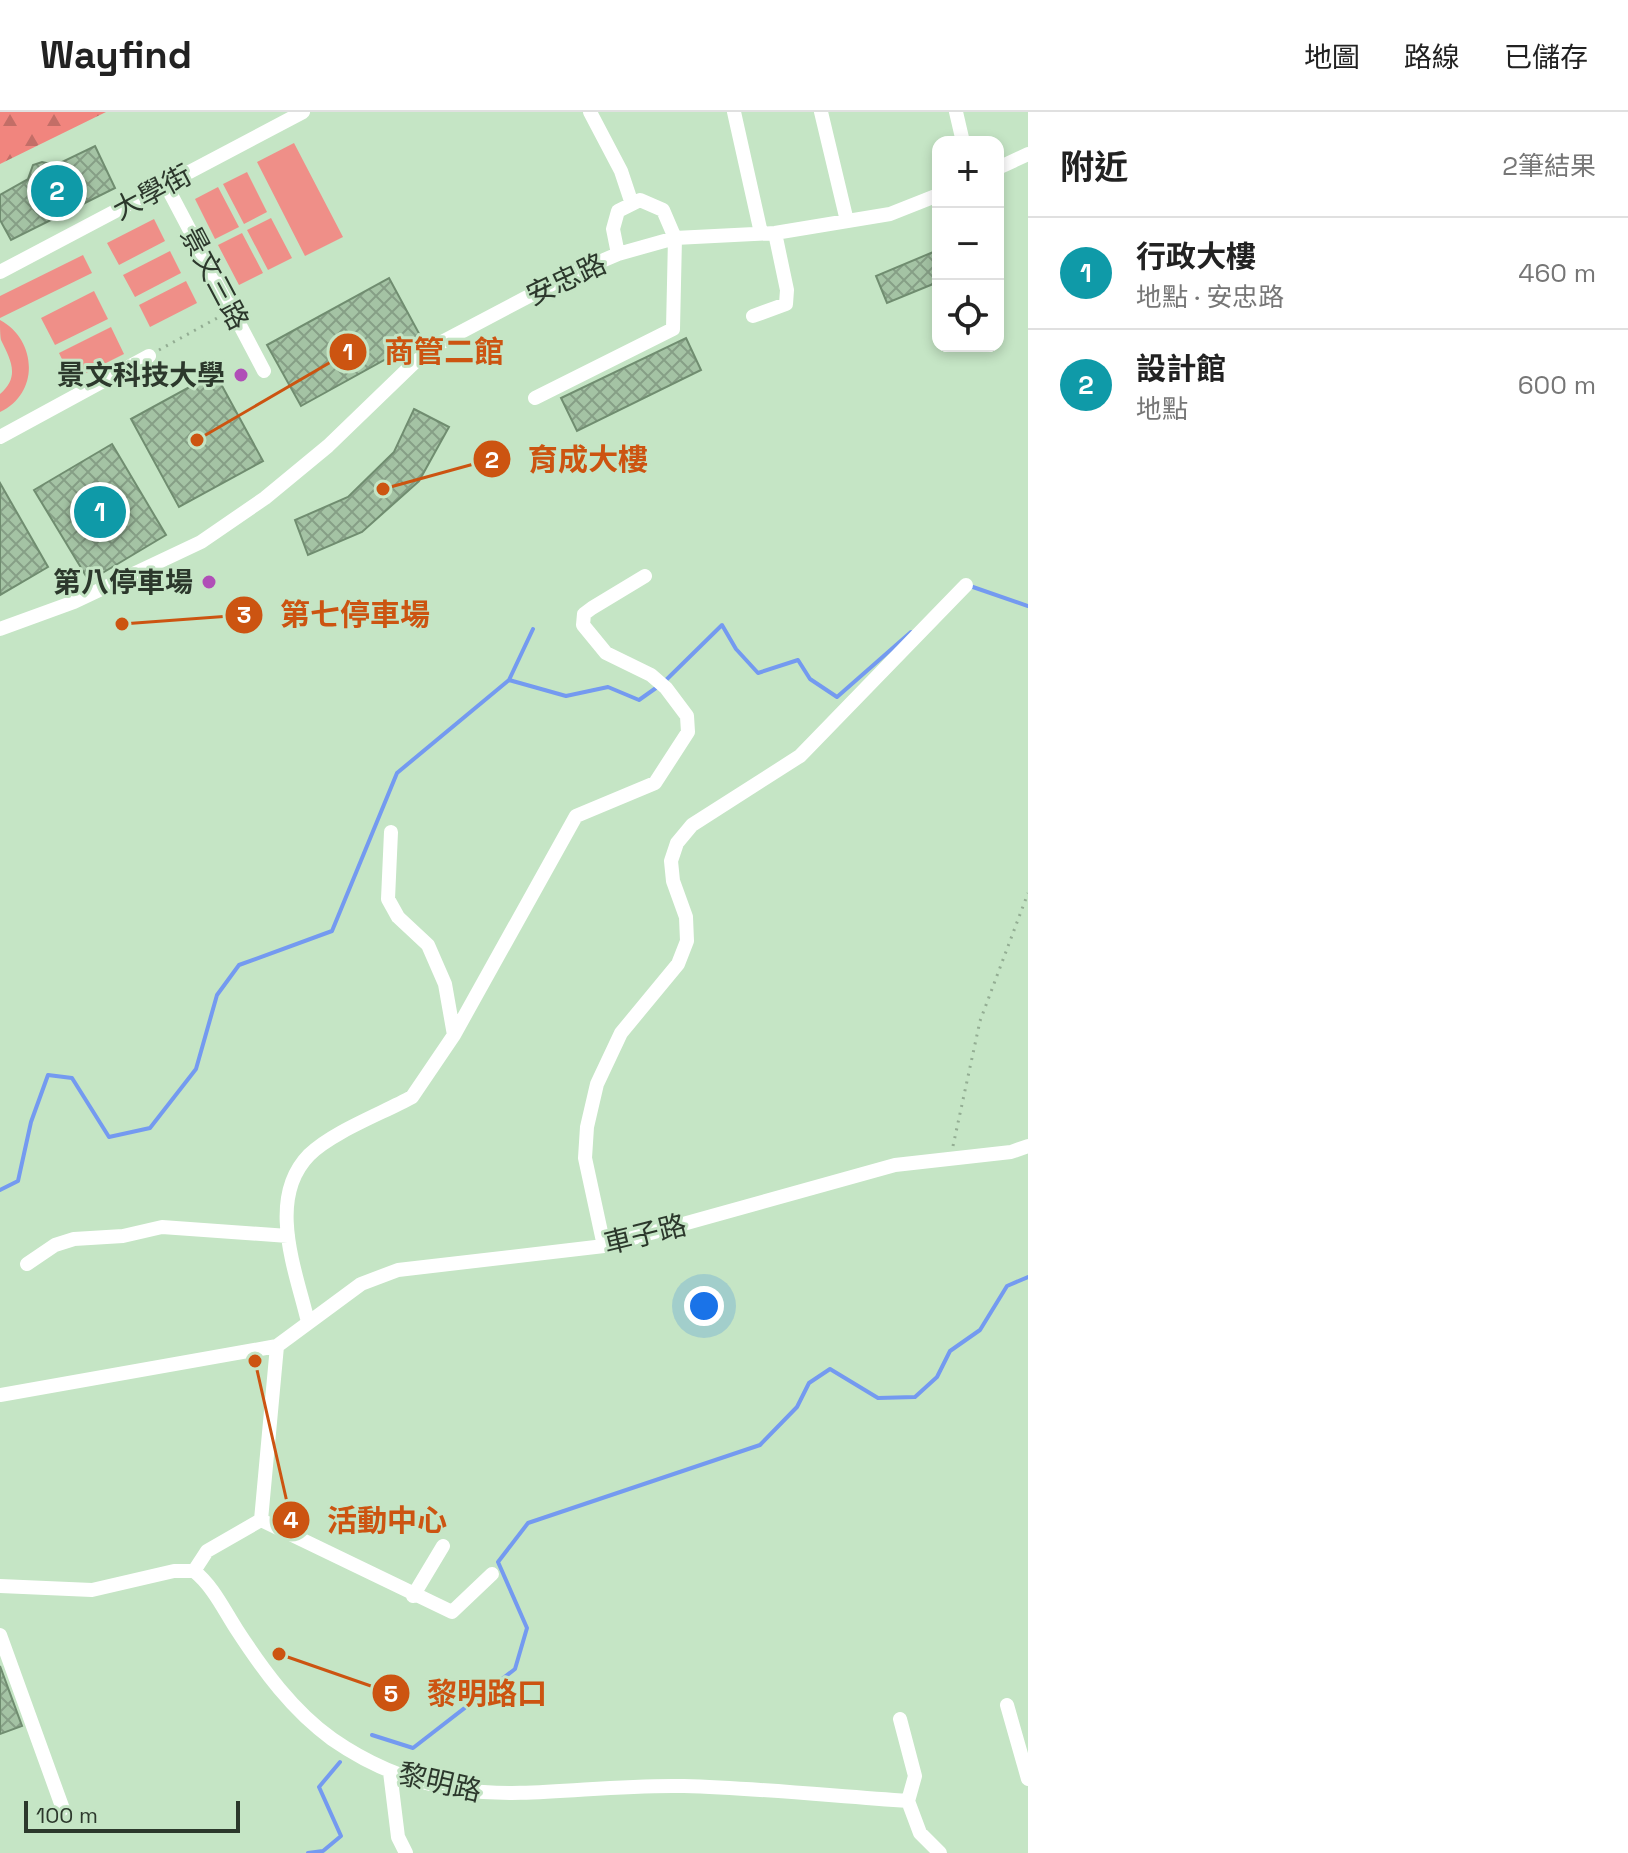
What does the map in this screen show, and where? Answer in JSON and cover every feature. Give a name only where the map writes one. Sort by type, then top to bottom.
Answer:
[{"type":"street","name":"大學街","points":[[0,272],[303,112]]},
{"type":"street","points":[[590,112],[621,171],[631,201]]},
{"type":"street","points":[[734,112],[787,290],[786,304],[753,316]]},
{"type":"street","points":[[821,112],[847,221]]},
{"type":"street","points":[[956,112],[962,136]]},
{"type":"street","points":[[1004,165],[1028,154]]},
{"type":"street","name":"景文三路","points":[[166,185],[264,371]]},
{"type":"street","name":"安忠路","points":[[0,629],[74,602],[201,542],[265,498],[328,446],[415,362],[442,342],[571,274],[618,254],[675,238],[768,233],[847,221],[890,214],[932,197]]},
{"type":"street","points":[[535,398],[673,329],[675,238],[663,210],[648,200],[631,201],[618,211],[614,220],[618,254]]},
{"type":"street","points":[[0,437],[149,356]]},
{"type":"street","points":[[308,1322],[288,1236],[288,1193],[310,1155],[412,1097],[454,1035],[576,816],[655,783],[688,732],[687,716],[666,688],[651,675],[606,653],[583,625],[584,614],[645,576]]},
{"type":"street","points":[[604,1246],[585,1158],[587,1127],[597,1084],[621,1033],[678,964],[687,941],[686,917],[673,881],[671,861],[677,843],[692,825],[800,756],[966,585]]},
{"type":"street","points":[[391,832],[388,899],[398,917],[428,945],[445,984],[454,1035]]},
{"type":"street","name":"車子路","points":[[0,1395],[277,1346],[361,1284],[398,1270],[604,1246],[895,1165],[1011,1152],[1028,1146]]},
{"type":"street","points":[[1011,1152],[1028,1154]]},
{"type":"street","points":[[27,1264],[55,1245],[74,1239],[123,1236],[162,1227],[288,1236]]},
{"type":"street","points":[[261,1520],[277,1346]]},
{"type":"street","points":[[0,1586],[92,1590],[174,1571],[194,1571],[207,1551],[261,1520]]},
{"type":"street","points":[[261,1520],[413,1596],[452,1612],[492,1574]]},
{"type":"street","points":[[413,1596],[443,1546]]},
{"type":"street","name":"黎明路","points":[[194,1571],[209,1586],[265,1672],[301,1713],[332,1739],[390,1772],[474,1794],[682,1786],[908,1801]]},
{"type":"street","points":[[0,1635],[63,1809]]},
{"type":"street","points":[[1007,1705],[1028,1779]]},
{"type":"street","points":[[900,1719],[915,1776],[908,1801],[920,1833],[940,1853]]},
{"type":"street","points":[[390,1772],[398,1837],[406,1853]]},
{"type":"path","points":[[149,356],[232,310]]},
{"type":"path","points":[[950,1157],[980,1021],[1028,893]]},
{"type":"green space","points":[[0,112],[106,112],[0,164]]},
{"type":"shaded area","points":[[294,143],[343,237],[305,256],[257,162]]},
{"type":"shaded area","points":[[247,172],[267,212],[244,224],[223,184]]},
{"type":"shaded area","points":[[218,187],[239,227],[215,239],[195,199]]},
{"type":"shaded area","points":[[271,218],[292,258],[268,270],[247,230]]},
{"type":"shaded area","points":[[154,219],[165,241],[119,265],[107,243]]},
{"type":"shaded area","points":[[242,233],[263,273],[239,285],[218,245]]},
{"type":"shaded area","points":[[170,251],[181,273],[135,297],[123,275]]},
{"type":"shaded area","points":[[83,255],[92,273],[0,318],[0,296]]},
{"type":"shaded area","points":[[186,281],[197,303],[150,327],[139,305]]},
{"type":"shaded area","points":[[94,291],[108,319],[55,345],[41,318]]},
{"type":"shaded area","points":[[0,320],[21,340],[29,366],[22,392],[0,412],[0,394],[10,381],[12,367],[1,340]]},
{"type":"shaded area","points":[[111,327],[124,354],[72,380],[59,353]]},
{"type":"building","points":[[95,146],[115,188],[11,240],[0,220],[0,195],[28,179],[33,165],[42,162],[56,165]]},
{"type":"building","points":[[932,253],[932,284],[887,303],[876,276]]},
{"type":"building","points":[[389,278],[422,339],[301,406],[267,345]]},
{"type":"building","points":[[686,338],[701,370],[577,431],[561,398]]},
{"type":"building","points":[[215,373],[263,461],[179,507],[131,419]]},
{"type":"building","points":[[414,409],[449,427],[419,481],[362,532],[308,555],[295,520],[348,497],[394,452]]},
{"type":"building","points":[[112,444],[166,535],[89,581],[34,490]]},
{"type":"building","points":[[0,483],[48,567],[0,595]]},
{"type":"building","points":[[0,1666],[22,1726],[0,1734]]},
{"type":"waterway","points":[[970,586],[1028,606]]},
{"type":"waterway","points":[[0,1190],[18,1181],[31,1122],[48,1075],[72,1078],[109,1137],[150,1128],[196,1069],[217,995],[239,965],[332,931],[397,773],[509,680],[566,696],[608,687],[639,700],[663,683],[722,625],[736,649],[758,673],[798,660],[810,679],[837,697],[911,632]]},
{"type":"waterway","points":[[509,680],[533,629]]},
{"type":"waterway","points":[[372,1735],[413,1748],[515,1669],[527,1628],[498,1562],[528,1523],[760,1445],[797,1407],[809,1383],[830,1369],[878,1398],[915,1397],[937,1377],[950,1351],[980,1330],[1007,1286],[1028,1277]]},
{"type":"waterway","points":[[308,1853],[323,1851],[341,1836],[319,1787],[340,1762]]},
{"type":"place","name":"設計館","points":[[57,191]]},
{"type":"place","name":"景文科技大學","points":[[241,375]]},
{"type":"place","name":"商管二館","points":[[197,440]]},
{"type":"place","name":"育成大樓","points":[[383,489]]},
{"type":"place","name":"行政大樓","points":[[100,512]]},
{"type":"place","name":"第八停車場","points":[[209,582]]},
{"type":"place","name":"第七停車場","points":[[122,624]]},
{"type":"place","name":"活動中心","points":[[255,1361]]},
{"type":"place","name":"黎明路口","points":[[279,1654]]}]
